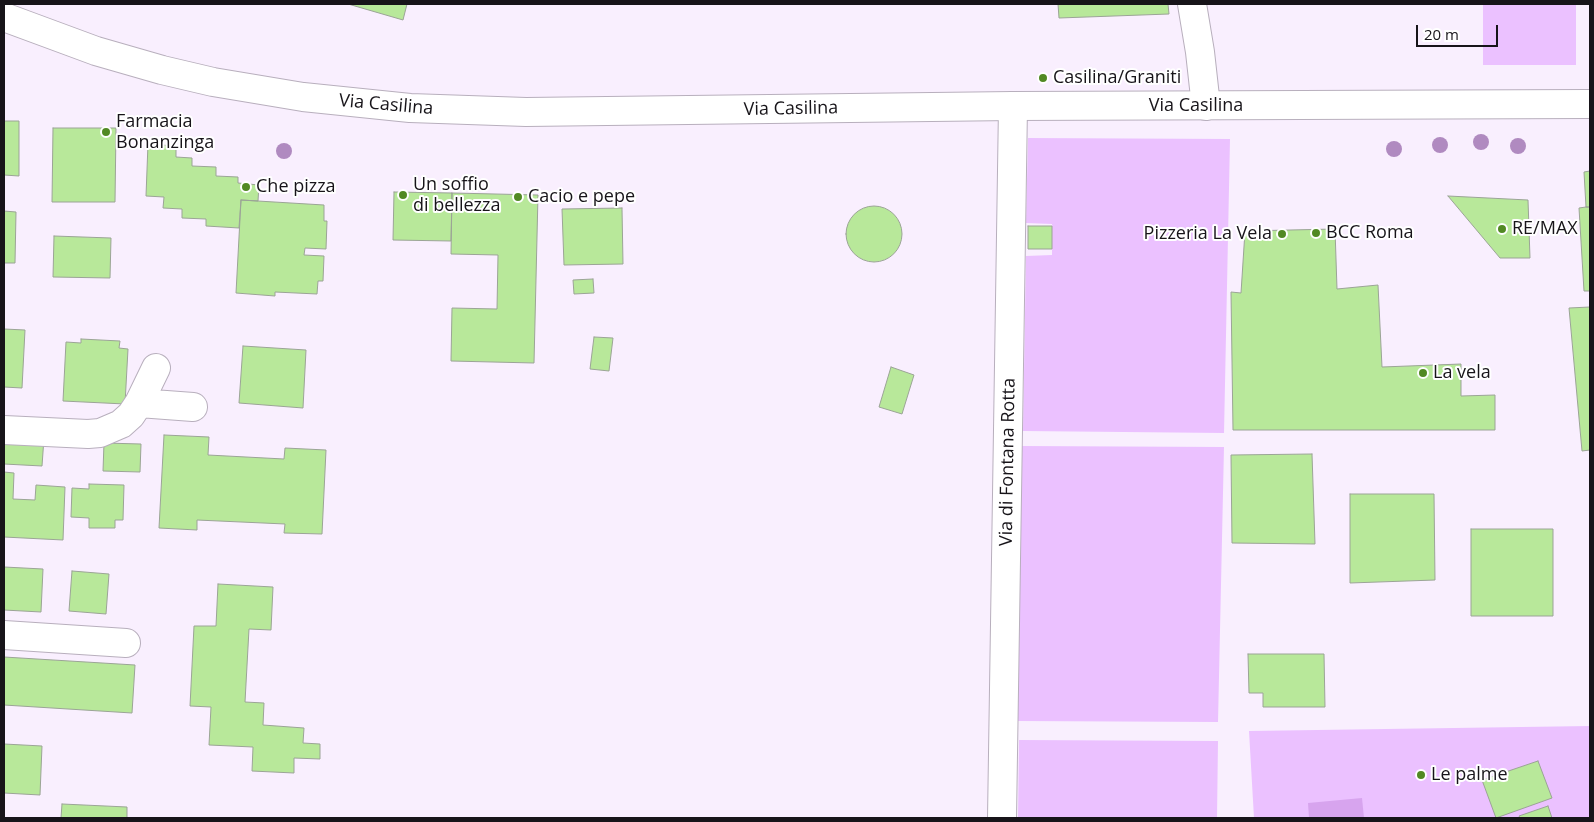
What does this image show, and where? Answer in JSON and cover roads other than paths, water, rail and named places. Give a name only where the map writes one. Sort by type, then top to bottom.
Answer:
[{"type":"main road","points":[[1192,4],[1206,106]]},
{"type":"main road","name":"Via Casilina","points":[[4,17],[96,51],[188,76],[304,97],[391,107],[438,110],[526,112],[1013,106],[1590,104]]},
{"type":"main road","name":"Via di Fontana Rotta","points":[[1002,818],[1013,106]]},
{"type":"main road","points":[[4,430],[100,433],[121,424],[131,415],[156,368]]},
{"type":"main road","points":[[139,402],[194,407]]},
{"type":"main road","points":[[4,635],[126,643]]},
{"type":"place","name":"Casilina/Graniti","points":[[1043,78]]},
{"type":"place","name":"Farmacia Bonanzinga","points":[[106,132]]},
{"type":"place","name":"Che pizza","points":[[246,187]]},
{"type":"place","name":"Un soffio di bellezza","points":[[403,195]]},
{"type":"place","name":"Cacio e pepe","points":[[518,197]]},
{"type":"place","name":"RE/MAX","points":[[1502,229]]},
{"type":"place","name":"BCC Roma","points":[[1316,233]]},
{"type":"place","name":"Pizzeria La Vela","points":[[1282,234]]},
{"type":"place","name":"La vela","points":[[1423,373]]},
{"type":"place","name":"Le palme","points":[[1421,775]]}]
